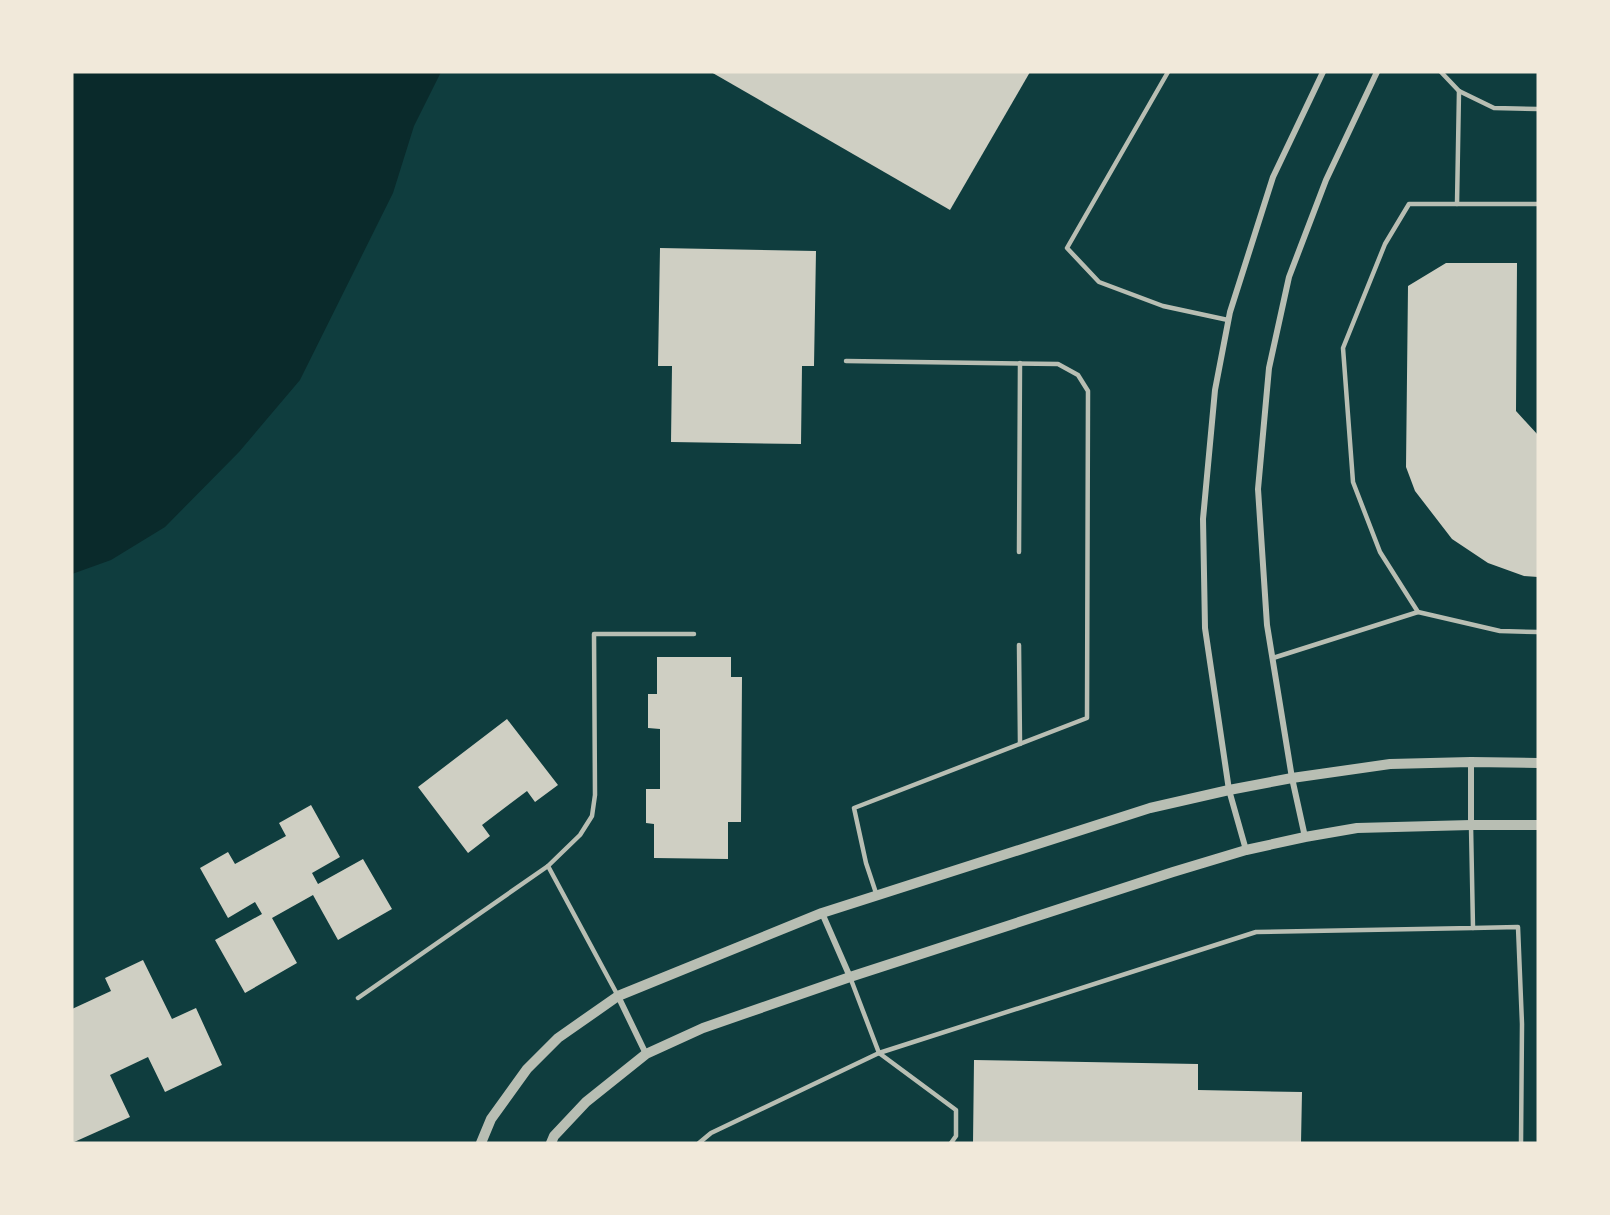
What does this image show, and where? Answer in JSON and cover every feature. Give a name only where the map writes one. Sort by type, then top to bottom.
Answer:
[{"type":"street","points":[[1246,850],[1229,790],[1205,628],[1203,519],[1215,390],[1228,320],[1273,177],[1323,72]]},
{"type":"street","points":[[1305,837],[1292,778],[1267,625],[1258,489],[1269,368],[1289,277],[1326,180],[1377,72]]},
{"type":"street","points":[[1471,762],[1471,825]]},
{"type":"street","points":[[481,1143],[491,1119],[527,1069],[558,1038],[618,996],[822,913],[1150,808],[1229,790],[1292,778],[1390,764],[1538,763]]},
{"type":"street","points":[[551,1143],[554,1136],[586,1102],[646,1054],[703,1028],[850,977],[1173,872],[1246,850],[1357,828],[1538,825]]},
{"type":"street","points":[[822,913],[850,977]]},
{"type":"street","points":[[618,996],[646,1054]]},
{"type":"lane","points":[[1168,72],[1067,248],[1099,282],[1163,306],[1228,320]]},
{"type":"lane","points":[[1441,72],[1459,91],[1494,108],[1538,109]]},
{"type":"lane","points":[[1457,204],[1459,91]]},
{"type":"lane","points":[[1418,612],[1380,552],[1353,482],[1344,348],[1386,244],[1409,204],[1538,204]]},
{"type":"lane","points":[[846,361],[1058,364],[1078,375],[1088,391],[1087,718],[854,808],[866,863],[877,896]]},
{"type":"lane","points":[[1019,552],[1020,363]]},
{"type":"lane","points":[[1273,658],[1418,612],[1500,632],[1538,632]]},
{"type":"lane","points":[[358,998],[548,866],[580,835],[592,816],[595,795],[594,634],[694,634]]},
{"type":"lane","points":[[1019,645],[1020,744]]},
{"type":"lane","points":[[1471,825],[1473,928]]},
{"type":"lane","points":[[548,866],[618,996]]},
{"type":"lane","points":[[699,1143],[711,1133],[879,1053],[1256,932],[1518,927],[1522,1024],[1521,1143]]},
{"type":"lane","points":[[850,977],[879,1053],[956,1110],[956,1136],[951,1143]]},
{"type":"water","points":[[72,72],[441,72],[414,126],[393,193],[300,380],[239,452],[165,527],[111,560],[72,574]]},
{"type":"building","points":[[711,72],[1030,72],[950,210]]},
{"type":"building","points":[[660,248],[816,251],[814,366],[802,366],[801,444],[671,442],[672,366],[658,366]]},
{"type":"building","points":[[1446,263],[1517,263],[1516,411],[1538,435],[1538,577],[1524,576],[1488,563],[1452,539],[1415,491],[1406,467],[1408,286]]},
{"type":"building","points":[[657,657],[731,657],[731,677],[742,677],[741,822],[728,822],[728,859],[654,858],[654,824],[646,823],[646,789],[660,789],[660,729],[648,728],[648,694],[657,694]]},
{"type":"building","points":[[507,719],[558,785],[535,802],[527,791],[482,825],[490,836],[468,853],[418,787]]},
{"type":"building","points":[[311,805],[340,857],[312,873],[318,884],[363,859],[392,909],[338,940],[313,895],[272,918],[297,963],[245,993],[215,940],[262,914],[255,902],[228,918],[200,868],[228,852],[235,864],[286,836],[279,823]]},
{"type":"building","points":[[143,960],[172,1019],[196,1008],[222,1065],[165,1092],[148,1057],[110,1075],[130,1117],[72,1143],[72,1009],[111,991],[105,978]]},
{"type":"building","points":[[974,1060],[1198,1064],[1198,1090],[1302,1092],[1301,1143],[973,1143]]}]
